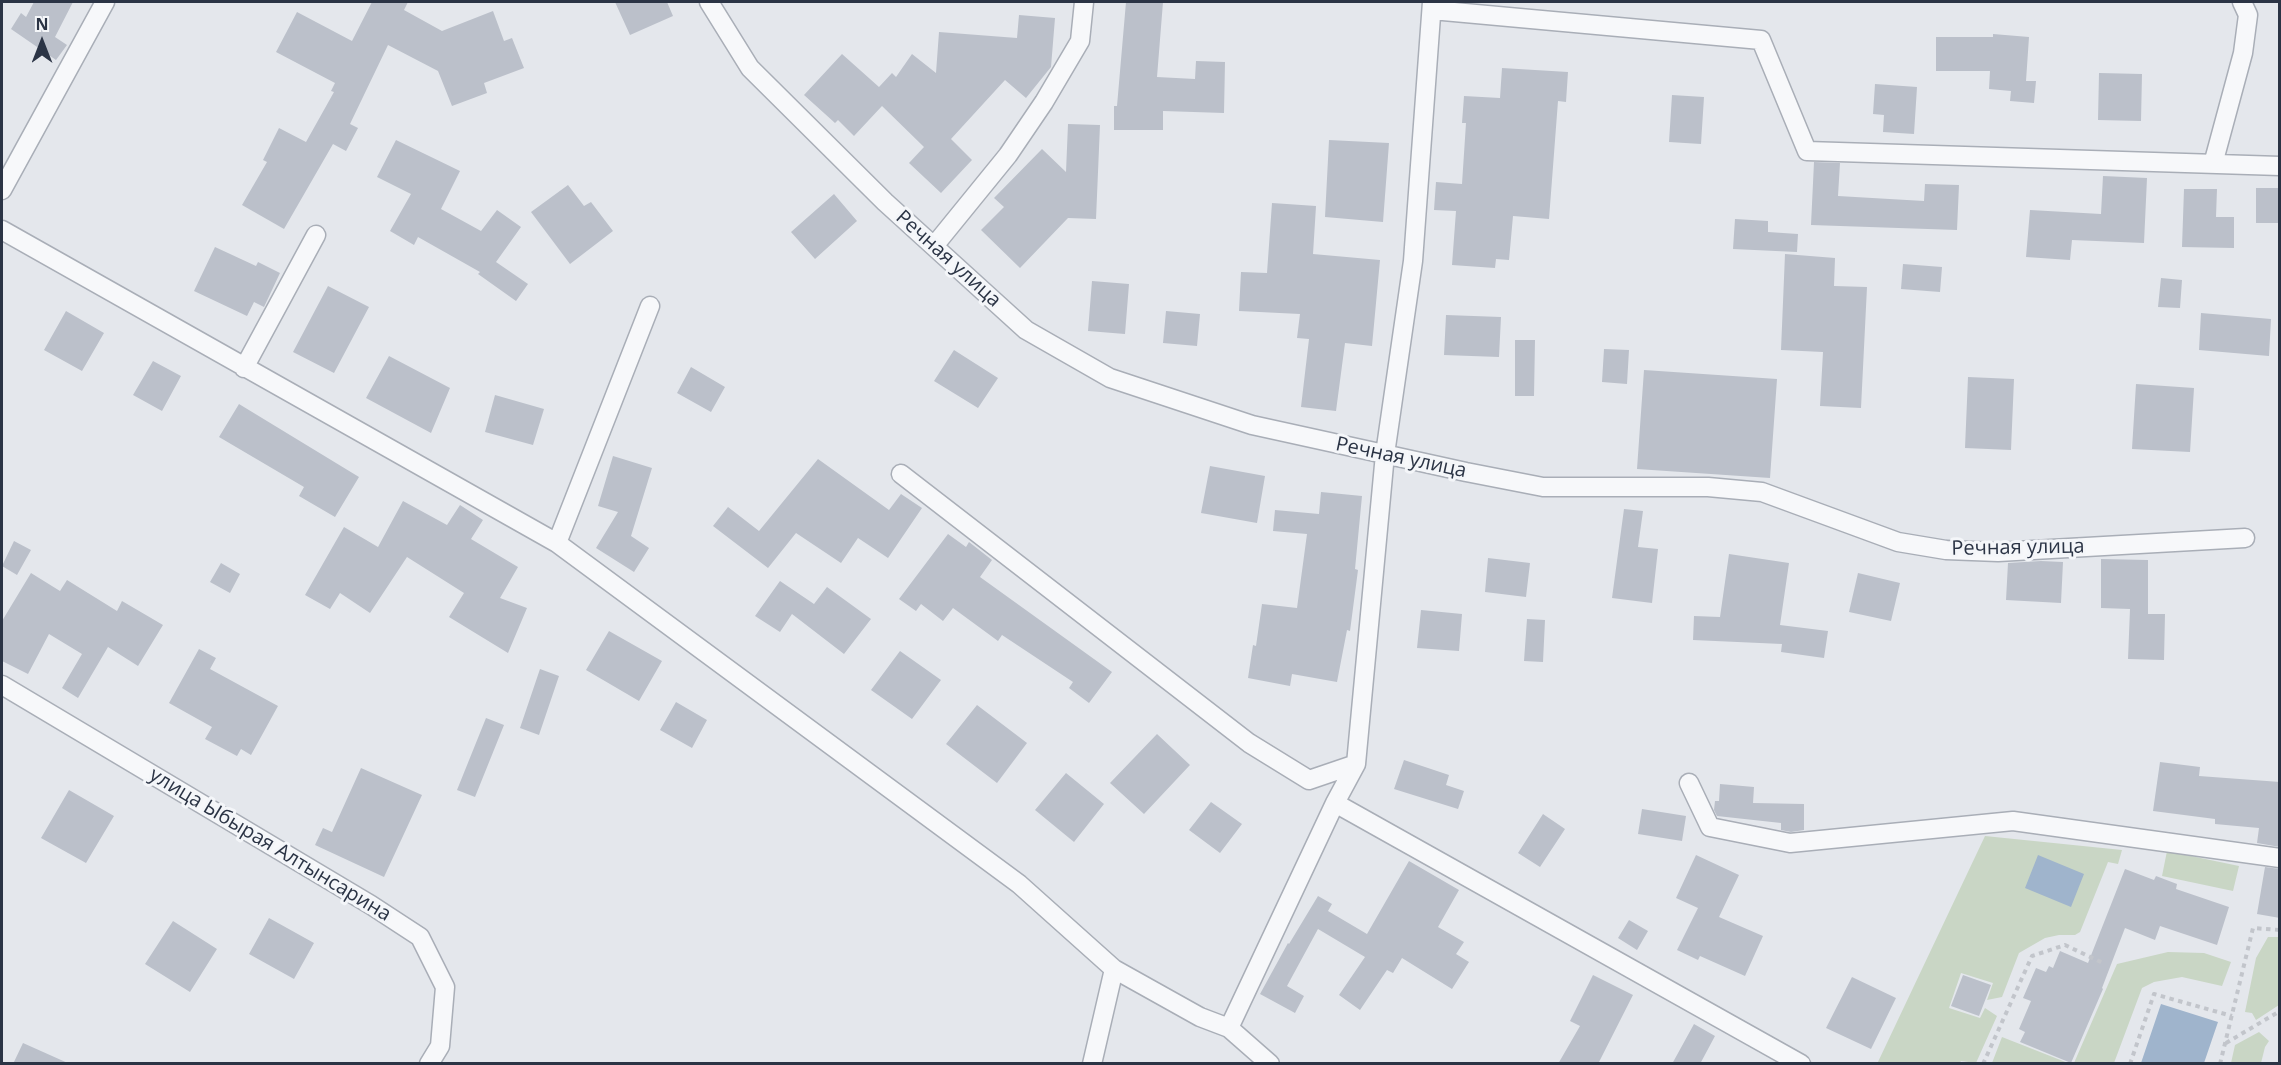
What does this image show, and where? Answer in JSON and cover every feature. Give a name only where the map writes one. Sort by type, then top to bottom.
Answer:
[{"type":"street","points":[[2,190],[105,2]]},
{"type":"street","name":"Речная улица","points":[[709,2],[750,68],[885,202],[1026,330],[1110,378],[1252,424],[1543,487],[1708,487],[1762,492],[1898,542],[1946,550],[1998,552],[2245,538]]},
{"type":"street","points":[[934,246],[1008,154],[1044,102],[1080,41],[1084,2]]},
{"type":"street","points":[[2213,164],[2243,53],[2248,15],[2242,2]]},
{"type":"street","points":[[1229,1028],[1335,803],[1356,764],[1385,454],[1413,261],[1432,6],[1761,40],[1807,151],[2280,166]]},
{"type":"street","points":[[2,230],[557,543],[1019,884],[1114,969],[1200,1017],[1229,1028],[1270,1064]]},
{"type":"street","points":[[244,368],[316,235]]},
{"type":"street","points":[[557,543],[650,306]]},
{"type":"street","points":[[901,474],[1249,743],[1309,780],[1356,764]]},
{"type":"street","name":"улица Ыбырая Алтынсарина","points":[[2,686],[370,904],[420,937],[445,987],[440,1046],[429,1064]]},
{"type":"street","points":[[1689,783],[1710,827],[1790,843],[2013,821],[2280,858]]},
{"type":"street","points":[[1335,803],[1801,1064]]},
{"type":"street","points":[[1092,1064],[1114,969]]},
{"type":"path","points":[[2220,1064],[2253,928],[2280,930]]},
{"type":"path","points":[[1983,1064],[2032,956],[2065,945],[2103,963]]},
{"type":"path","points":[[2130,1064],[2154,994],[2232,1016]]},
{"type":"path","points":[[2225,1043],[2280,1011]]},
{"type":"green space","points":[[1985,836],[2122,850],[2118,864],[2108,862],[2080,932],[2075,935],[2045,938],[2019,953],[2002,997],[1987,1000],[1993,983],[1961,973],[1949,1008],[1980,1018],[1985,1008],[1997,1016],[1976,1063],[1961,1061],[1959,1064],[1877,1064]]},
{"type":"green space","points":[[2167,851],[2239,866],[2233,891],[2162,876]]},
{"type":"green space","points":[[2268,937],[2279,937],[2279,1005],[2256,1020],[2252,1013],[2245,1012],[2256,958]]},
{"type":"green space","points":[[2168,952],[2204,953],[2231,962],[2222,986],[2182,977],[2154,982],[2142,988],[2114,1063],[2074,1063],[2117,964]]},
{"type":"green space","points":[[2259,1032],[2269,1041],[2261,1063],[2231,1063],[2235,1045]]},
{"type":"green space","points":[[2002,1037],[2068,1063],[1992,1063]]},
{"type":"water","points":[[2038,855],[2084,874],[2071,907],[2025,888]]},
{"type":"water","points":[[2161,1004],[2218,1022],[2204,1063],[2141,1063]]},
{"type":"building","points":[[34,2],[73,2],[55,37],[67,45],[56,60],[11,29],[21,13],[26,17]]},
{"type":"building","points":[[372,2],[408,2],[404,10],[442,31],[493,11],[504,41],[512,38],[524,68],[484,83],[487,93],[452,106],[438,71],[388,45],[350,124],[358,128],[346,151],[333,144],[284,229],[242,205],[267,162],[263,160],[279,128],[306,142],[334,92],[331,91],[335,83],[276,52],[297,12],[352,41]]},
{"type":"building","points":[[615,2],[667,2],[673,16],[630,35]]},
{"type":"building","points":[[1126,2],[1163,2],[1157,77],[1195,79],[1196,61],[1225,62],[1224,113],[1163,111],[1163,130],[1114,130],[1114,106],[1117,106]]},
{"type":"building","points":[[1019,15],[1055,18],[1051,67],[1026,98],[1005,80],[951,139],[972,160],[941,193],[909,163],[924,147],[882,106],[854,136],[838,120],[835,123],[804,95],[842,54],[879,87],[892,73],[896,77],[912,54],[936,73],[939,32],[1017,38]]},
{"type":"building","points":[[1993,34],[2029,37],[2026,81],[2036,81],[2034,103],[2010,101],[2011,91],[1989,89],[1990,71],[1936,71],[1936,37],[1993,37]]},
{"type":"building","points":[[1502,68],[1568,72],[1566,102],[1558,101],[1549,219],[1513,216],[1509,260],[1496,259],[1495,268],[1452,265],[1456,211],[1434,210],[1436,182],[1462,184],[1466,123],[1462,123],[1464,96],[1500,98]]},
{"type":"building","points":[[2099,73],[2142,74],[2141,121],[2098,120]]},
{"type":"building","points":[[1875,84],[1917,87],[1914,134],[1883,132],[1884,115],[1873,114]]},
{"type":"building","points":[[1672,95],[1704,97],[1701,144],[1669,142]]},
{"type":"building","points":[[1068,124],[1100,125],[1096,219],[1068,218],[1020,268],[981,230],[1004,207],[994,198],[1042,149],[1066,172]]},
{"type":"building","points":[[396,140],[460,171],[441,209],[481,231],[497,210],[521,227],[496,262],[528,284],[516,301],[478,274],[480,272],[418,237],[414,245],[390,231],[411,194],[377,177]]},
{"type":"building","points":[[1329,140],[1389,143],[1383,222],[1325,217]]},
{"type":"building","points":[[1814,162],[1840,163],[1838,196],[1924,201],[1925,184],[1959,185],[1957,230],[1811,225]]},
{"type":"building","points":[[2103,176],[2147,178],[2144,243],[2072,240],[2070,260],[2026,257],[2030,210],[2101,214]]},
{"type":"building","points":[[568,185],[584,206],[591,202],[613,231],[570,264],[531,212]]},
{"type":"building","points":[[2256,188],[2280,188],[2280,223],[2256,223]]},
{"type":"building","points":[[2184,189],[2217,189],[2216,217],[2234,217],[2234,248],[2182,247]]},
{"type":"building","points":[[834,194],[857,221],[815,259],[791,232]]},
{"type":"building","points":[[1272,203],[1316,206],[1313,254],[1380,260],[1372,346],[1345,343],[1336,411],[1301,407],[1309,339],[1297,338],[1300,314],[1239,311],[1241,272],[1267,273]]},
{"type":"building","points":[[1735,219],[1768,221],[1768,232],[1798,234],[1797,252],[1733,249]]},
{"type":"building","points":[[215,247],[256,266],[258,262],[280,273],[264,307],[254,302],[247,316],[194,291]]},
{"type":"building","points":[[1785,254],[1835,258],[1834,286],[1867,287],[1861,408],[1820,406],[1823,352],[1781,350]]},
{"type":"building","points":[[1903,264],[1942,267],[1940,292],[1901,289]]},
{"type":"building","points":[[2161,278],[2182,280],[2180,308],[2158,307]]},
{"type":"building","points":[[1092,281],[1129,284],[1125,334],[1088,331]]},
{"type":"building","points":[[328,286],[369,307],[334,373],[293,352]]},
{"type":"building","points":[[66,311],[104,333],[82,371],[44,350]]},
{"type":"building","points":[[1166,311],[1200,314],[1197,346],[1163,343]]},
{"type":"building","points":[[2201,313],[2271,319],[2269,356],[2199,350]]},
{"type":"building","points":[[1446,315],[1501,317],[1499,357],[1444,355]]},
{"type":"building","points":[[1515,340],[1535,340],[1534,396],[1515,396]]},
{"type":"building","points":[[1604,349],[1629,350],[1627,384],[1602,382]]},
{"type":"building","points":[[954,350],[998,378],[978,408],[934,381]]},
{"type":"building","points":[[389,356],[450,388],[431,433],[366,398]]},
{"type":"building","points":[[153,361],[181,376],[162,411],[133,395]]},
{"type":"building","points":[[691,367],[725,387],[711,412],[677,393]]},
{"type":"building","points":[[1644,370],[1777,379],[1770,478],[1637,469]]},
{"type":"building","points":[[1968,377],[2014,379],[2011,450],[1965,448]]},
{"type":"building","points":[[2136,384],[2194,388],[2190,452],[2132,449]]},
{"type":"building","points":[[495,395],[544,409],[533,445],[485,432]]},
{"type":"building","points":[[239,404],[359,477],[335,517],[299,496],[304,487],[219,437]]},
{"type":"building","points":[[613,456],[652,468],[631,536],[649,548],[634,572],[596,548],[618,512],[598,506]]},
{"type":"building","points":[[818,459],[889,510],[901,494],[922,508],[888,558],[858,538],[841,563],[796,533],[768,568],[713,526],[728,507],[759,531]]},
{"type":"building","points":[[1210,466],[1265,476],[1257,523],[1201,513]]},
{"type":"building","points":[[1321,492],[1362,496],[1355,569],[1358,570],[1350,631],[1347,630],[1337,682],[1292,674],[1290,686],[1248,678],[1253,645],[1256,646],[1262,604],[1297,608],[1307,534],[1273,531],[1275,510],[1319,514]]},
{"type":"building","points":[[403,501],[447,525],[460,505],[483,520],[471,539],[518,567],[500,598],[527,608],[508,653],[449,617],[464,593],[407,557],[370,613],[340,593],[330,609],[305,595],[344,527],[378,547]]},
{"type":"building","points":[[1624,509],[1643,511],[1638,547],[1658,549],[1652,603],[1612,598]]},
{"type":"building","points":[[948,534],[966,547],[969,542],[992,560],[980,577],[1112,672],[1089,703],[1069,688],[1073,682],[1002,635],[998,641],[953,608],[943,621],[921,604],[916,611],[899,599]]},
{"type":"building","points":[[14,541],[31,550],[17,575],[2,566]]},
{"type":"building","points":[[1729,554],[1789,563],[1780,625],[1828,631],[1824,658],[1781,652],[1782,644],[1693,640],[1694,616],[1720,617]]},
{"type":"building","points":[[1488,558],[1530,563],[1526,597],[1485,592]]},
{"type":"building","points":[[2101,559],[2148,560],[2148,614],[2165,614],[2164,660],[2128,659],[2130,609],[2101,608]]},
{"type":"building","points":[[2063,562],[2061,603],[2006,600],[2008,563]]},
{"type":"building","points":[[221,563],[240,574],[230,593],[210,582]]},
{"type":"building","points":[[31,573],[60,591],[67,580],[117,611],[122,601],[163,625],[138,666],[108,647],[78,698],[62,688],[82,654],[49,634],[28,674],[2,661],[2,621]]},
{"type":"building","points":[[1858,573],[1900,583],[1891,621],[1849,612]]},
{"type":"building","points":[[780,581],[814,604],[827,587],[871,619],[844,654],[792,614],[780,632],[755,616]]},
{"type":"building","points":[[1421,610],[1462,614],[1459,651],[1417,648]]},
{"type":"building","points":[[1527,619],[1545,620],[1543,662],[1524,661]]},
{"type":"building","points":[[609,631],[662,661],[639,701],[586,670]]},
{"type":"building","points":[[199,649],[216,658],[210,669],[278,706],[251,755],[241,749],[237,756],[205,739],[212,727],[169,703]]},
{"type":"building","points":[[900,651],[941,680],[912,719],[871,690]]},
{"type":"building","points":[[540,669],[559,676],[539,735],[520,728]]},
{"type":"building","points":[[676,702],[707,720],[692,748],[660,730]]},
{"type":"building","points":[[977,705],[1027,743],[997,783],[946,744]]},
{"type":"building","points":[[486,718],[504,725],[475,797],[457,790]]},
{"type":"building","points":[[1157,734],[1190,765],[1144,814],[1110,783]]},
{"type":"building","points":[[1404,760],[1449,775],[1446,785],[1464,791],[1458,809],[1394,789]]},
{"type":"building","points":[[2160,762],[2200,767],[2199,776],[2280,782],[2280,847],[2257,843],[2259,828],[2215,824],[2215,819],[2153,811]]},
{"type":"building","points":[[361,768],[422,795],[384,877],[315,845],[323,828],[332,832]]},
{"type":"building","points":[[1066,773],[1104,804],[1074,842],[1035,810]]},
{"type":"building","points":[[1720,784],[1754,787],[1753,803],[1804,804],[1804,830],[1791,832],[1781,830],[1781,823],[1717,816],[1714,810],[1715,801],[1719,801]]},
{"type":"building","points":[[69,790],[114,816],[86,863],[41,838]]},
{"type":"building","points":[[1211,802],[1242,824],[1220,853],[1189,830]]},
{"type":"building","points":[[1642,809],[1686,816],[1682,841],[1638,834]]},
{"type":"building","points":[[1543,814],[1565,829],[1540,867],[1518,853]]},
{"type":"building","points":[[1696,855],[1739,875],[1719,917],[1763,936],[1745,976],[1700,956],[1698,960],[1677,950],[1698,908],[1676,898]]},
{"type":"building","points":[[1409,861],[1459,890],[1438,927],[1464,942],[1456,954],[1469,962],[1452,989],[1402,958],[1393,973],[1387,970],[1360,1010],[1339,995],[1365,957],[1318,929],[1287,986],[1304,996],[1295,1013],[1260,994],[1288,943],[1318,896],[1332,904],[1328,911],[1367,934]]},
{"type":"building","points":[[2265,867],[2280,869],[2280,918],[2257,914]]},
{"type":"building","points":[[2125,869],[2154,880],[2156,876],[2177,884],[2176,889],[2229,907],[2217,945],[2160,926],[2155,940],[2125,928],[2103,989],[2071,1063],[2020,1042],[2025,1032],[2019,1029],[2031,1001],[2023,998],[2036,968],[2046,972],[2049,966],[2053,968],[2060,951],[2088,963]]},
{"type":"building","points":[[269,918],[314,943],[294,979],[249,954]]},
{"type":"building","points":[[1629,920],[1648,931],[1637,950],[1618,938]]},
{"type":"building","points":[[173,921],[217,949],[190,992],[145,964]]},
{"type":"building","points":[[1593,975],[1633,995],[1598,1064],[1558,1064],[1580,1026],[1570,1021]]},
{"type":"building","points":[[1963,975],[1991,985],[1979,1016],[1951,1006]]},
{"type":"building","points":[[1852,977],[1896,998],[1871,1049],[1826,1028]]},
{"type":"building","points":[[1694,1024],[1715,1036],[1700,1064],[1672,1064]]},
{"type":"building","points":[[23,1043],[70,1064],[13,1064]]}]
